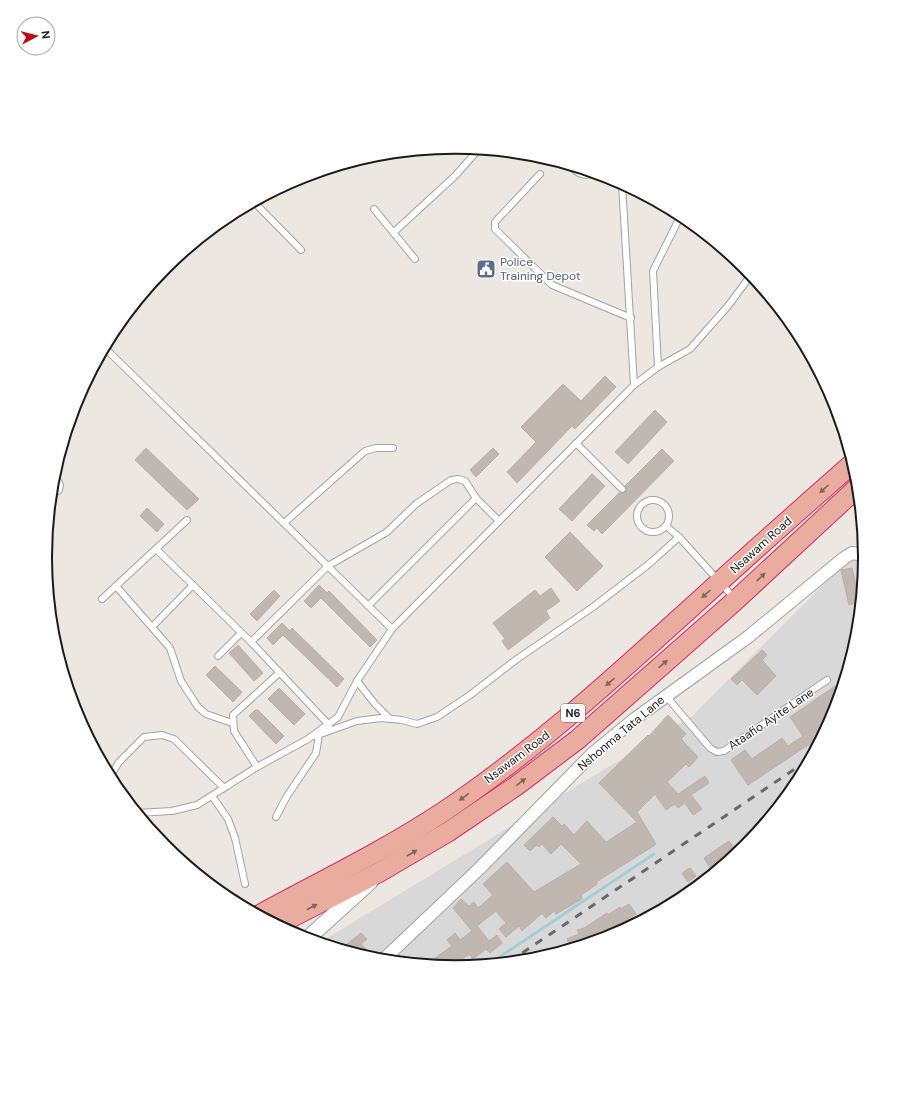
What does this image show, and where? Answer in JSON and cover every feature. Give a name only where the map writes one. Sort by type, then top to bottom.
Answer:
[{"type":"highway","name":"Nsawam Road","points":[[264,912],[376,853],[442,812],[504,768],[562,723],[635,661],[720,581],[847,468]]},
{"type":"highway","name":"Nsawam Road","points":[[283,922],[378,873],[448,832],[577,740],[736,600],[853,492]]},
{"type":"street","name":"Nshonma Tata Lane","points":[[388,955],[480,868],[592,754],[666,696],[748,637],[844,558],[852,553],[858,554]]},
{"type":"street","points":[[312,934],[378,873]]},
{"type":"street","points":[[260,911],[281,903]]},
{"type":"lane","points":[[394,232],[455,176],[474,155]]},
{"type":"lane","points":[[540,174],[495,222],[495,229],[552,285],[631,318]]},
{"type":"lane","points":[[622,191],[634,385]]},
{"type":"lane","points":[[258,206],[301,250]]},
{"type":"lane","points":[[374,210],[394,232],[415,259]]},
{"type":"lane","points":[[658,367],[653,271],[678,222]]},
{"type":"lane","points":[[143,813],[172,811],[197,805],[257,767],[308,739],[329,725],[338,717],[346,706],[357,681],[392,630],[634,385],[658,367],[690,349],[728,306],[747,280]]},
{"type":"lane","points":[[109,352],[392,630]]},
{"type":"lane","points":[[576,443],[622,489]]},
{"type":"lane","points":[[284,523],[365,451],[376,448],[393,448]]},
{"type":"lane","points":[[251,642],[328,566],[386,532],[416,504],[451,480],[458,479],[465,481],[476,498],[499,521]]},
{"type":"lane","points":[[368,606],[476,498]]},
{"type":"lane","points":[[654,499],[662,502],[668,509],[669,513],[666,526],[653,532],[646,531],[640,527],[637,520],[639,506],[646,500],[654,499]]},
{"type":"lane","points":[[634,502],[639,506]]},
{"type":"lane","points":[[102,599],[187,520]]},
{"type":"lane","points":[[666,526],[679,537],[736,600]]},
{"type":"lane","points":[[308,739],[331,732],[357,721],[390,719],[417,724],[437,717],[470,695],[517,659],[593,607],[649,564],[679,537]]},
{"type":"lane","points":[[156,549],[251,642],[329,725]]},
{"type":"lane","points":[[152,627],[193,585]]},
{"type":"lane","points":[[116,586],[170,648],[181,681],[198,707],[206,714],[232,723]]},
{"type":"lane","points":[[218,656],[241,633]]},
{"type":"lane","points":[[257,767],[234,731],[232,715],[279,673]]},
{"type":"lane","name":"Ataafio Ayite Lane","points":[[666,696],[710,748],[717,752],[724,751],[827,680]]},
{"type":"lane","points":[[357,681],[375,704],[390,719]]},
{"type":"lane","points":[[113,770],[144,737],[162,734],[174,739],[224,788]]},
{"type":"lane","points":[[276,816],[287,796],[316,753],[319,735]]},
{"type":"lane","points":[[212,796],[228,820],[235,838],[245,884]]},
{"type":"shaded area","points":[[858,550],[855,610],[850,636],[837,687],[816,736],[790,781],[775,803],[758,823],[721,860],[679,893],[633,919],[585,939],[534,953],[508,957],[481,960],[429,960],[376,953],[325,939],[692,716]]},
{"type":"building","points":[[605,376],[616,387],[575,429],[572,426],[517,483],[507,472],[536,442],[521,427],[563,384],[581,401]]},
{"type":"building","points":[[655,410],[667,422],[628,464],[615,452]]},
{"type":"building","points":[[146,448],[199,499],[187,510],[135,460]]},
{"type":"building","points":[[493,448],[499,454],[476,477],[470,470]]},
{"type":"building","points":[[662,449],[674,461],[602,534],[597,528],[594,531],[587,525],[619,493],[625,492],[625,486]]},
{"type":"building","points":[[592,474],[605,486],[572,521],[559,509]]},
{"type":"building","points":[[147,508],[164,524],[157,532],[140,516]]},
{"type":"building","points":[[570,532],[603,566],[577,591],[545,557]]},
{"type":"building","points":[[852,568],[857,588],[856,603],[849,605],[841,570]]},
{"type":"building","points":[[319,585],[327,593],[329,591],[377,640],[370,647],[321,598],[311,608],[304,601]]},
{"type":"building","points":[[551,588],[560,601],[546,611],[550,618],[508,650],[502,641],[505,639],[493,623],[535,590],[540,596]]},
{"type":"building","points":[[274,590],[280,596],[257,621],[250,614]]},
{"type":"building","points":[[282,623],[290,631],[292,628],[344,679],[337,687],[283,635],[273,645],[267,638]]},
{"type":"building","points":[[238,645],[263,673],[254,681],[229,653]]},
{"type":"building","points":[[762,650],[767,655],[762,660],[776,676],[757,695],[742,680],[737,685],[731,679]]},
{"type":"building","points":[[215,666],[242,692],[233,702],[206,675]]},
{"type":"building","points":[[838,684],[812,743],[748,785],[731,760],[745,750],[752,759],[782,738],[788,746],[803,736],[790,717]]},
{"type":"building","points":[[279,688],[305,714],[294,725],[268,699]]},
{"type":"building","points":[[255,710],[258,710],[284,736],[276,744],[249,716]]},
{"type":"building","points":[[668,715],[686,734],[681,739],[698,757],[689,767],[686,764],[667,782],[678,794],[705,776],[709,783],[691,795],[702,809],[693,815],[685,803],[678,808],[675,804],[666,810],[655,794],[637,812],[656,844],[655,845],[596,882],[597,884],[581,895],[582,899],[556,914],[554,911],[546,918],[542,913],[522,931],[519,926],[506,937],[499,929],[506,923],[496,911],[477,926],[489,941],[497,935],[502,943],[490,953],[486,949],[473,959],[469,954],[461,960],[432,960],[452,946],[447,940],[455,933],[460,940],[472,931],[453,908],[461,899],[469,906],[474,902],[478,908],[493,895],[483,884],[507,862],[534,892],[581,864],[561,844],[551,854],[542,844],[539,847],[537,845],[530,851],[524,845],[553,817],[562,826],[564,824],[574,835],[587,821],[606,842],[637,822],[599,783],[648,735],[649,736]]},
{"type":"building","points":[[729,841],[734,848],[710,869],[704,858]]},
{"type":"building","points":[[690,868],[696,876],[688,882],[682,873]]},
{"type":"building","points":[[629,904],[636,914],[609,930],[569,944],[567,939],[579,934],[577,930],[584,928],[607,913],[608,915],[620,907],[621,909]]},
{"type":"building","points":[[361,933],[367,939],[361,944],[368,951],[351,947],[346,945]]},
{"type":"waterway","points":[[498,958],[654,854]]},
{"type":"railway","points":[[519,955],[800,766]]},
{"type":"place","name":"Police Training Depot","points":[[486,269]]}]
